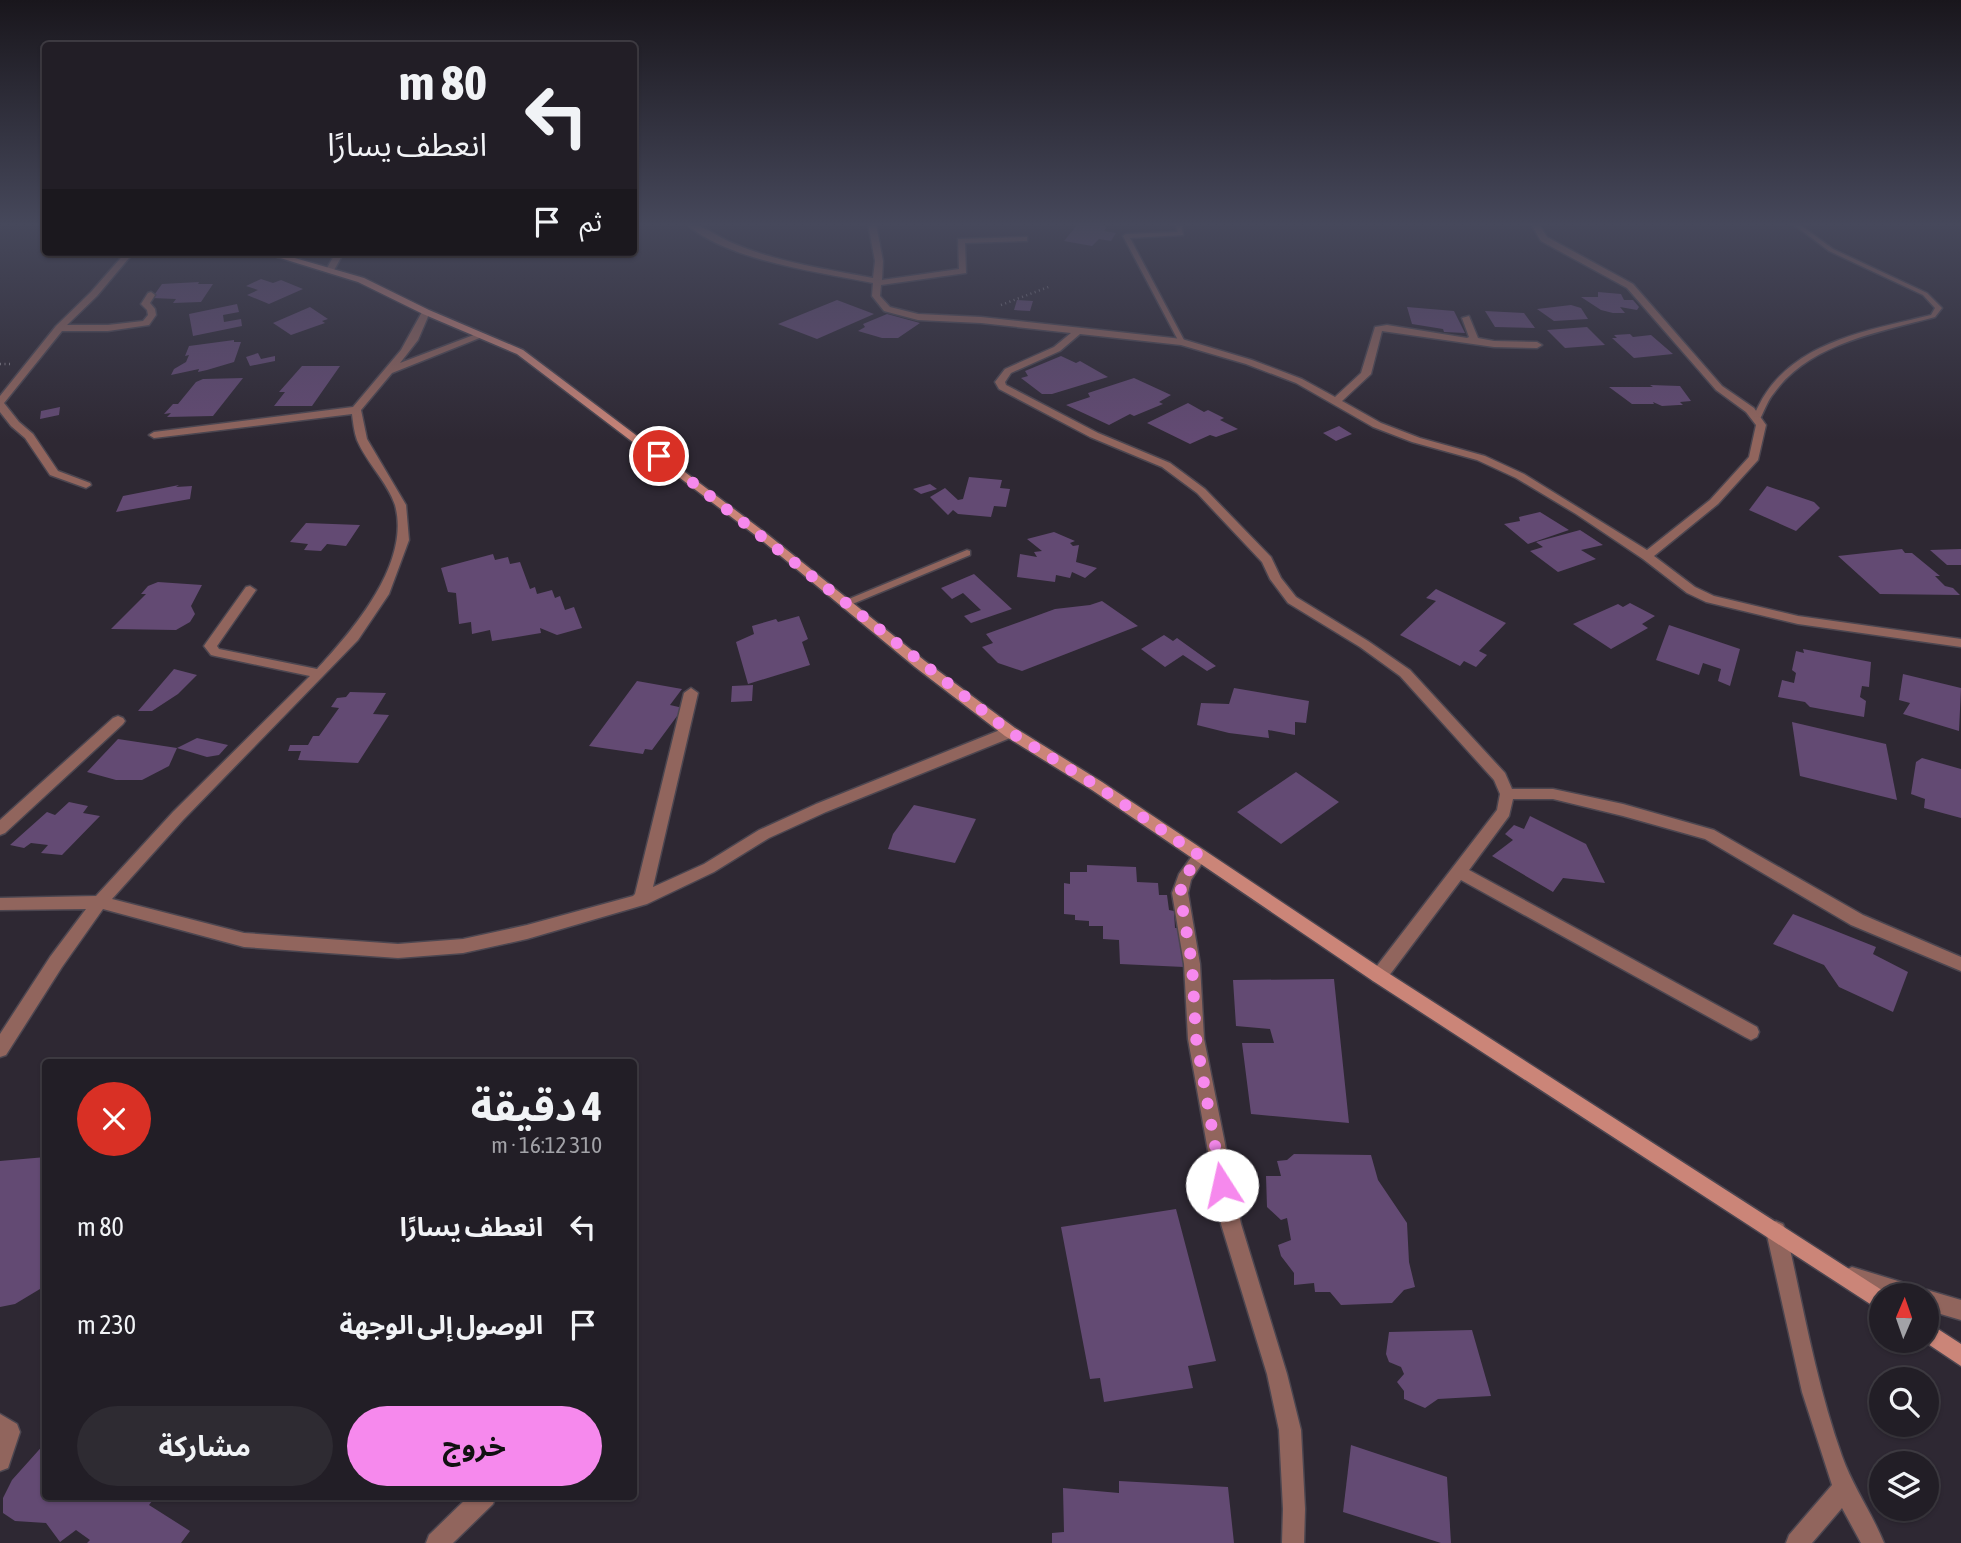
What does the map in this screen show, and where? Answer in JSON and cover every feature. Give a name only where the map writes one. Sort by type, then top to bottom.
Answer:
[{"type":"street","points":[[86,485],[54,472],[29,436],[15,424],[0,403],[59,328],[92,296]]},
{"type":"street","points":[[59,328],[108,328],[146,323],[152,315],[151,309],[145,304],[150,296]]},
{"type":"street","points":[[394,296],[520,352],[597,408],[1010,732],[1097,786],[1378,976],[1869,1293]]},
{"type":"street","points":[[876,296],[887,309],[918,317],[964,319],[1182,342],[1249,362],[1299,381],[1377,425],[1416,440],[1482,458],[1521,476],[1647,556],[1673,577],[1710,600],[1797,620],[1961,643]]},
{"type":"street","points":[[1639,296],[1719,388],[1757,417],[1761,425],[1754,458],[1714,502],[1647,556]]},
{"type":"street","points":[[154,435],[356,410],[420,332],[426,312]]},
{"type":"street","points":[[1466,318],[1472,340]]},
{"type":"street","points":[[1337,401],[1366,374],[1378,329],[1387,328],[1494,344],[1537,345]]},
{"type":"street","points":[[1079,330],[1057,349],[1007,371],[999,382],[1002,387],[1094,435],[1155,459],[1201,491],[1267,560],[1276,579],[1292,600],[1364,644],[1405,673],[1500,777],[1507,794],[1504,812],[1378,976]]},
{"type":"street","points":[[388,372],[482,335]]},
{"type":"street","points":[[0,1049],[56,962],[100,902],[178,816],[354,637],[383,594],[403,540],[400,505],[362,439],[356,410]]},
{"type":"street","points":[[250,590],[210,646],[215,652],[320,674]]},
{"type":"street","points":[[642,899],[691,693]]},
{"type":"street","points":[[0,829],[118,721]]},
{"type":"street","points":[[0,904],[100,902],[244,940],[398,951],[463,946],[527,932],[642,899],[709,868],[764,834],[821,808],[1010,732]]},
{"type":"street","points":[[1507,794],[1553,794],[1709,834],[1857,920],[1961,964]]},
{"type":"street","points":[[1200,856],[1184,878],[1180,893],[1192,964],[1196,1038],[1231,1224],[1273,1361],[1290,1430],[1293,1543]]},
{"type":"street","points":[[1458,871],[1751,1032]]},
{"type":"street","points":[[1776,1231],[1802,1354],[1818,1412],[1844,1488],[1873,1543]]},
{"type":"street","points":[[1840,1273],[1872,1283]]},
{"type":"street","points":[[1939,1304],[1961,1310]]},
{"type":"street","points":[[1939,1340],[1961,1356]]},
{"type":"street","points":[[0,1425],[9,1433],[0,1460]]},
{"type":"street","points":[[1797,1543],[1844,1488]]},
{"type":"street","points":[[437,1543],[481,1500]]},
{"type":"lane","points":[[1158,296],[1182,342]]},
{"type":"lane","points":[[1757,417],[1764,397],[1784,374],[1813,353],[1873,332],[1933,316],[1939,308],[1927,296]]},
{"type":"lane","points":[[847,603],[967,553]]},
{"type":"path","points":[[964,319],[1025,296]]},
{"type":"building","points":[[205,296],[201,302],[173,303],[176,299],[152,298]]},
{"type":"building","points":[[249,296],[287,296],[269,304]]},
{"type":"building","points":[[1622,296],[1624,300],[1633,300],[1639,307],[1637,310],[1620,307],[1625,313],[1613,313],[1601,310],[1581,297]]},
{"type":"building","points":[[837,300],[874,314],[817,339],[778,324]]},
{"type":"building","points":[[1017,300],[1033,301],[1030,311],[1014,310]]},
{"type":"building","points":[[237,304],[239,312],[223,315],[224,322],[241,319],[242,326],[193,336],[189,314]]},
{"type":"building","points":[[1571,305],[1581,308],[1588,319],[1554,321],[1537,309]]},
{"type":"building","points":[[310,307],[328,319],[322,321],[325,323],[291,335],[273,323]]},
{"type":"building","points":[[1407,307],[1454,311],[1465,333],[1444,332],[1443,329],[1412,324]]},
{"type":"building","points":[[1485,311],[1524,313],[1535,328],[1495,327]]},
{"type":"building","points":[[887,314],[920,323],[898,338],[882,338],[858,331],[865,327],[863,324]]},
{"type":"building","points":[[1587,327],[1605,345],[1565,348],[1547,330]]},
{"type":"building","points":[[1630,334],[1633,337],[1651,335],[1673,354],[1634,358],[1612,338],[1617,338],[1614,335]]},
{"type":"building","points":[[234,340],[241,342],[234,362],[198,372],[199,369],[171,375],[174,369],[186,362],[189,346]]},
{"type":"building","points":[[258,353],[261,359],[275,356],[275,361],[250,366],[246,357]]},
{"type":"building","points":[[1061,356],[1076,363],[1080,361],[1108,377],[1052,394],[1042,394],[1021,378],[1028,376],[1025,371]]},
{"type":"building","points":[[302,366],[340,366],[312,406],[274,406],[285,392],[279,392]]},
{"type":"building","points":[[243,378],[213,416],[167,417],[171,413],[164,414],[173,404],[178,404],[196,382],[203,379]]},
{"type":"building","points":[[1134,378],[1171,395],[1159,402],[1163,404],[1134,416],[1130,414],[1109,425],[1066,405],[1090,397],[1088,393]]},
{"type":"building","points":[[1650,385],[1680,386],[1691,401],[1680,402],[1683,405],[1662,406],[1653,402],[1654,404],[1632,404],[1609,387],[1653,387]]},
{"type":"building","points":[[1188,403],[1204,412],[1208,410],[1224,418],[1220,420],[1238,429],[1216,437],[1210,435],[1190,444],[1147,423]]},
{"type":"building","points":[[60,407],[59,415],[40,419],[41,411]]},
{"type":"building","points":[[1339,426],[1352,434],[1336,441],[1323,433]]},
{"type":"building","points":[[969,477],[1002,480],[1000,488],[1010,489],[1006,507],[994,506],[991,517],[958,514],[953,510],[948,515],[930,497],[945,488],[958,500],[963,499]]},
{"type":"building","points":[[930,484],[937,489],[921,494],[913,489]]},
{"type":"building","points":[[179,485],[176,487],[192,486],[190,499],[116,512],[123,496]]},
{"type":"building","points":[[1767,486],[1814,502],[1820,508],[1796,531],[1749,510]]},
{"type":"building","points":[[1540,512],[1569,530],[1528,544],[1504,524],[1520,521],[1519,517]]},
{"type":"building","points":[[306,523],[360,525],[346,546],[327,544],[321,551],[304,550],[308,544],[290,542]]},
{"type":"building","points":[[1580,530],[1603,545],[1581,550],[1596,559],[1558,572],[1530,551],[1543,547],[1536,542]]},
{"type":"building","points":[[1054,532],[1075,541],[1070,543],[1073,546],[1079,545],[1076,562],[1097,568],[1085,578],[1072,572],[1070,578],[1056,575],[1055,582],[1017,577],[1020,554],[1037,557],[1034,552],[1042,551],[1027,539]]},
{"type":"building","points":[[1902,549],[1905,553],[1912,553],[1940,576],[1935,576],[1945,586],[1953,588],[1960,595],[1880,594],[1838,556]]},
{"type":"building","points":[[1961,549],[1961,565],[1947,565],[1930,550]]},
{"type":"building","points":[[493,554],[495,560],[508,557],[510,564],[520,562],[530,589],[535,587],[537,594],[552,590],[555,598],[560,596],[565,610],[574,607],[582,628],[557,635],[540,628],[541,633],[492,641],[490,630],[472,634],[471,622],[459,624],[456,593],[448,592],[441,568]]},
{"type":"building","points":[[974,574],[1012,609],[971,623],[964,616],[981,610],[963,593],[952,599],[941,588]]},
{"type":"building","points":[[158,582],[202,585],[191,606],[195,614],[190,622],[176,630],[111,629],[146,594],[141,594],[148,586]]},
{"type":"building","points":[[1436,589],[1506,623],[1479,651],[1487,655],[1476,667],[1464,661],[1460,666],[1400,635],[1436,601],[1426,598]]},
{"type":"building","points":[[1102,601],[1138,626],[1022,671],[998,663],[982,647],[993,643],[986,634],[1055,609]]},
{"type":"building","points":[[1630,603],[1655,616],[1642,624],[1648,628],[1611,649],[1573,624],[1618,604],[1623,607]]},
{"type":"building","points":[[799,616],[808,639],[802,642],[810,665],[748,684],[736,642],[754,634],[752,626]]},
{"type":"building","points":[[1669,625],[1740,649],[1730,686],[1718,681],[1721,669],[1703,663],[1699,675],[1656,660]]},
{"type":"building","points":[[1164,635],[1173,641],[1177,638],[1216,666],[1207,671],[1183,655],[1165,667],[1141,649]]},
{"type":"building","points":[[1803,649],[1871,662],[1869,687],[1862,686],[1860,697],[1866,701],[1864,717],[1810,707],[1805,702],[1778,697],[1782,680],[1794,683],[1796,673],[1792,670],[1796,651],[1804,653]]},
{"type":"building","points":[[174,669],[197,675],[178,694],[152,711],[138,711]]},
{"type":"building","points":[[1903,674],[1961,688],[1959,731],[1903,714],[1910,703],[1899,700]]},
{"type":"building","points":[[637,681],[682,689],[670,705],[683,708],[652,750],[645,749],[643,754],[589,746]]},
{"type":"building","points":[[753,685],[752,701],[731,702],[732,686]]},
{"type":"building","points":[[1234,688],[1309,701],[1306,723],[1295,722],[1295,735],[1268,730],[1269,738],[1229,733],[1197,725],[1201,703],[1229,704]]},
{"type":"building","points":[[350,692],[386,693],[373,714],[389,715],[358,763],[298,760],[301,751],[288,751],[290,745],[308,745],[313,736],[319,736],[339,708],[331,707],[337,698],[346,697]]},
{"type":"building","points":[[1792,722],[1886,744],[1897,800],[1800,776]]},
{"type":"building","points":[[197,738],[228,745],[219,755],[207,757],[177,748]]},
{"type":"building","points":[[118,739],[177,748],[169,766],[142,780],[116,780],[87,772]]},
{"type":"building","points":[[1922,758],[1961,769],[1961,818],[1924,808],[1925,799],[1911,794],[1916,762]]},
{"type":"building","points":[[1296,772],[1339,802],[1281,844],[1237,812]]},
{"type":"building","points":[[69,802],[88,806],[83,813],[100,816],[62,855],[41,853],[48,845],[31,843],[24,848],[10,845],[47,812],[55,815]]},
{"type":"building","points":[[914,805],[976,819],[955,863],[888,849],[893,834]]},
{"type":"building","points":[[1530,816],[1586,844],[1605,883],[1563,878],[1553,892],[1492,856],[1513,840],[1505,834],[1514,825],[1524,829]]},
{"type":"building","points":[[1087,865],[1136,867],[1137,882],[1158,883],[1159,895],[1167,895],[1169,910],[1174,911],[1175,928],[1180,928],[1184,967],[1120,964],[1119,940],[1103,939],[1103,926],[1089,926],[1089,921],[1075,920],[1075,915],[1064,914],[1064,883],[1070,884],[1070,872],[1087,872]]},
{"type":"building","points":[[1793,914],[1876,947],[1873,954],[1908,972],[1893,1012],[1839,987],[1824,965],[1773,944]]},
{"type":"building","points":[[1334,979],[1349,1123],[1251,1114],[1242,1043],[1274,1043],[1270,1029],[1236,1026],[1233,980]]},
{"type":"building","points":[[1294,1154],[1371,1155],[1378,1180],[1407,1223],[1409,1262],[1415,1287],[1404,1290],[1392,1303],[1341,1305],[1330,1292],[1315,1292],[1314,1283],[1294,1285],[1294,1273],[1281,1256],[1278,1245],[1291,1240],[1287,1218],[1281,1220],[1267,1207],[1266,1176],[1281,1176],[1277,1161],[1287,1160]]},
{"type":"building","points":[[42,1157],[42,1285],[15,1304],[0,1307],[0,1161]]},
{"type":"building","points":[[1176,1209],[1216,1361],[1188,1366],[1193,1388],[1104,1402],[1100,1378],[1090,1379],[1061,1227]]},
{"type":"building","points":[[1472,1330],[1491,1396],[1438,1399],[1425,1408],[1404,1399],[1404,1391],[1397,1382],[1404,1374],[1401,1367],[1389,1362],[1386,1354],[1389,1332]]},
{"type":"building","points":[[1351,1445],[1447,1477],[1451,1543],[1441,1543],[1343,1512]]},
{"type":"building","points":[[42,1446],[42,1500],[153,1500],[149,1505],[190,1531],[181,1543],[87,1543],[90,1540],[76,1530],[60,1542],[46,1523],[15,1521],[3,1513],[3,1498],[12,1480]]},
{"type":"building","points":[[1119,1481],[1228,1487],[1234,1543],[1052,1543],[1052,1533],[1064,1532],[1063,1488],[1119,1493]]},
{"type":"route","points":[[659,456],[816,578],[920,664],[1010,732],[1097,786],[1200,856],[1184,878],[1180,893],[1192,964],[1196,1038],[1222,1185]]}]
